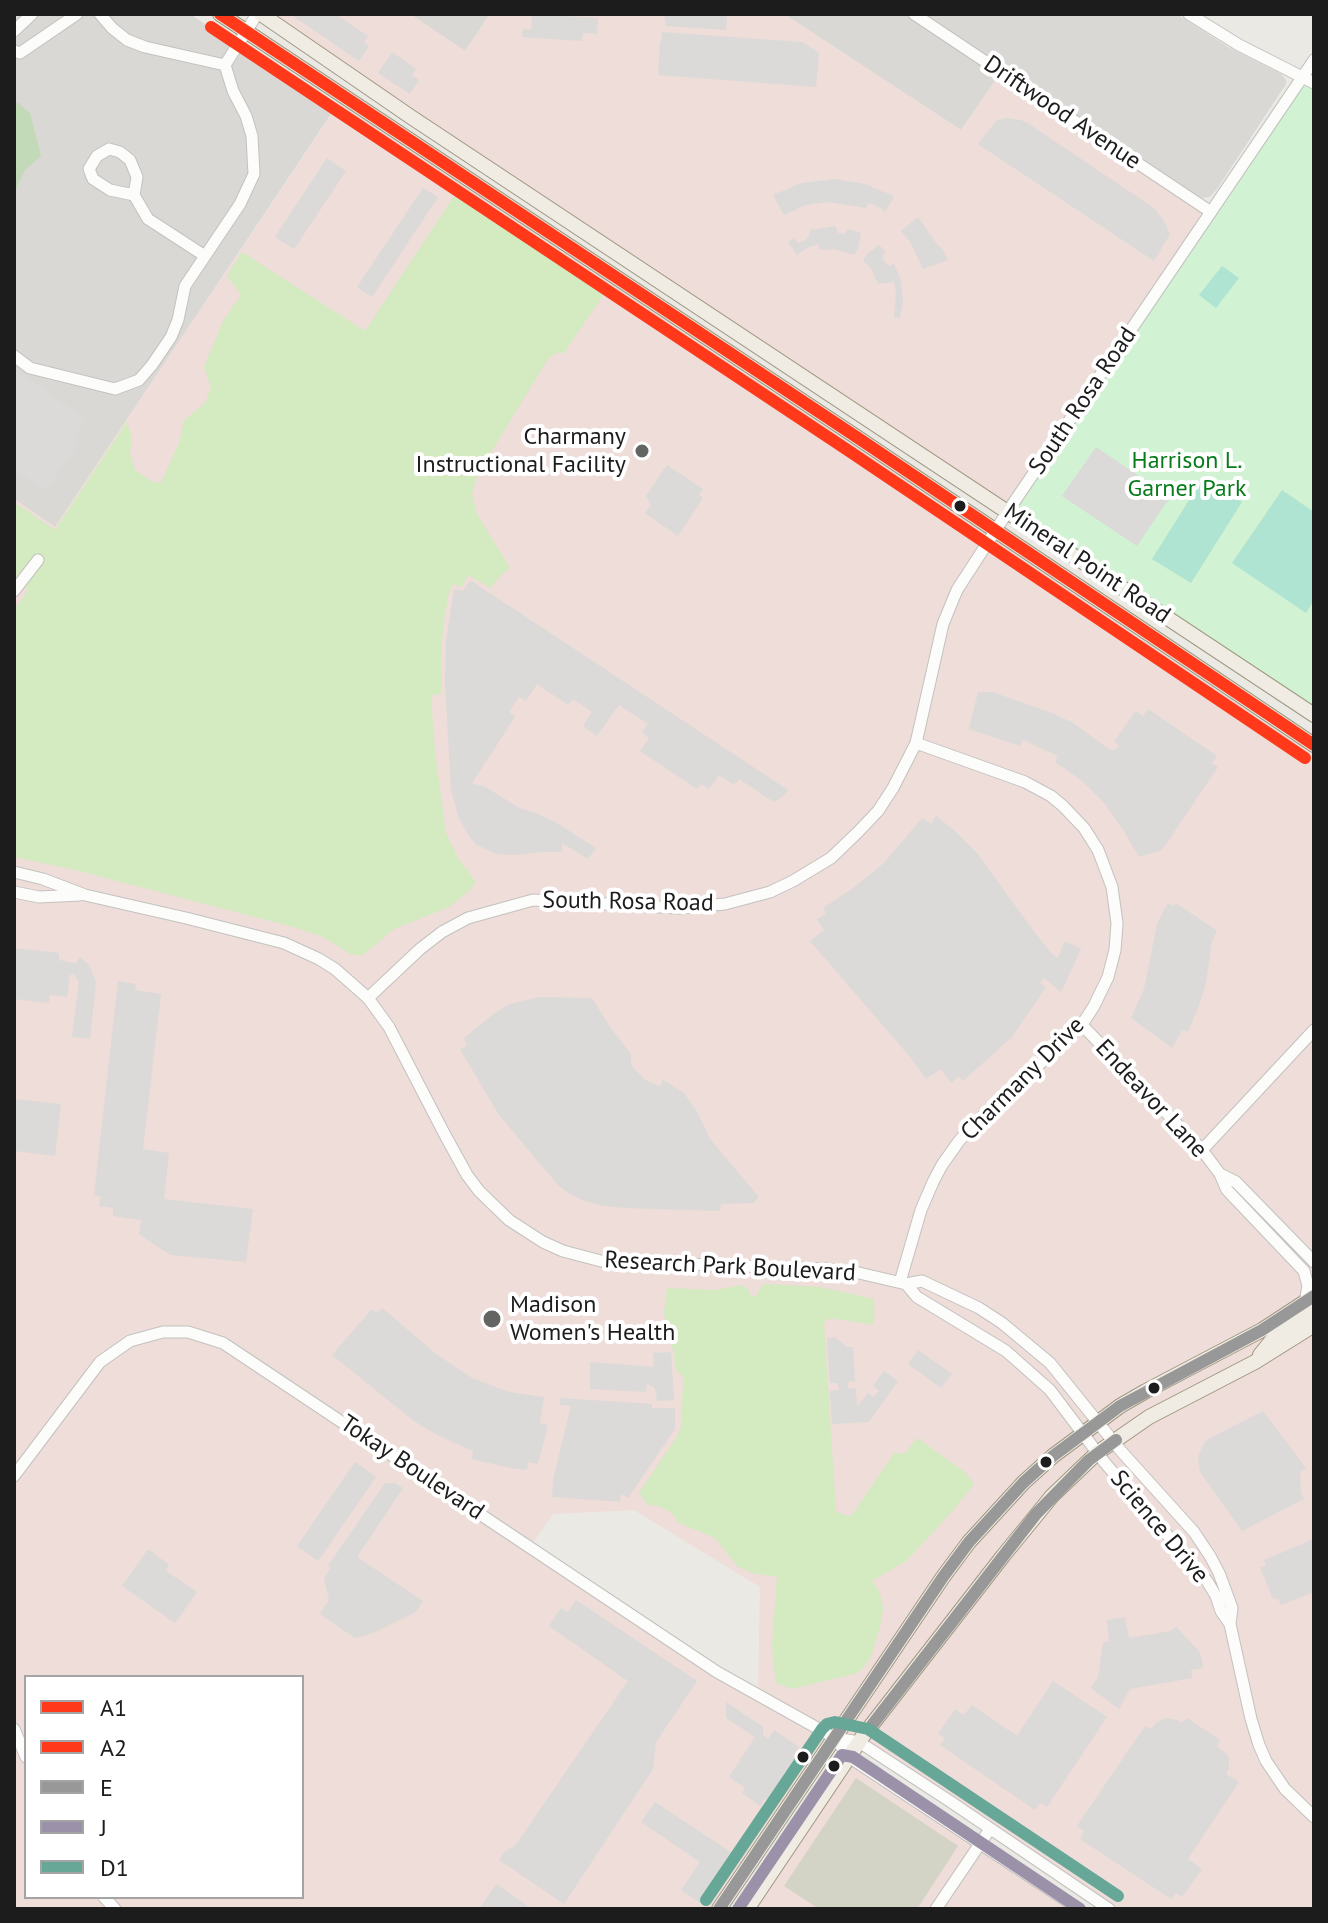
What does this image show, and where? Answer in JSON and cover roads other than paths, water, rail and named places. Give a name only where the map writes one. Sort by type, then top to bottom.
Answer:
[{"type":"main road","name":"Mineral Point Road","points":[[220,14],[1314,745]]},
{"type":"main road","name":"Mineral Point Road","points":[[259,14],[1314,715]]},
{"type":"main road","points":[[1255,1362],[1277,1334],[1311,1302]]},
{"type":"main road","points":[[719,1909],[943,1577],[969,1542],[1024,1482],[1083,1433],[1146,1391],[1311,1302]]},
{"type":"main road","points":[[747,1909],[859,1742],[1036,1514],[1061,1487],[1097,1453],[1149,1417],[1255,1362],[1314,1325]]},
{"type":"street","points":[[14,31],[32,14]]},
{"type":"street","points":[[14,51],[20,53],[77,14]]},
{"type":"street","points":[[100,14],[127,40],[225,65]]},
{"type":"street","points":[[14,356],[30,368],[115,389],[139,380],[171,337],[185,286],[240,204],[254,174],[252,136],[225,65],[259,14]]},
{"type":"street","name":"Driftwood Avenue","points":[[914,14],[1211,212]]},
{"type":"street","points":[[1189,14],[1239,45],[1314,83]]},
{"type":"street","name":"South Rosa Road","points":[[368,998],[420,949],[468,918],[533,900],[704,907],[749,899],[793,881],[831,858],[870,820],[893,788],[916,743],[937,644],[957,590],[1314,60]]},
{"type":"street","points":[[134,195],[110,190],[93,179],[89,169],[97,156],[109,149],[120,152],[130,160],[137,177],[134,195],[148,219],[205,256]]},
{"type":"street","points":[[14,591],[38,560]]},
{"type":"street","name":"Charmany Drive","points":[[903,1283],[926,1197],[950,1152],[976,1122],[1081,1024],[1108,977],[1116,939],[1116,906],[1112,887],[1093,841],[1075,817],[1038,789],[916,743]]},
{"type":"street","name":"Research Park Boulevard","points":[[14,872],[85,895],[284,943],[335,969],[378,1009],[467,1175],[479,1191],[509,1220],[543,1242],[601,1261],[825,1269],[903,1283],[922,1281],[979,1308],[1002,1323],[1050,1363],[1098,1422]]},
{"type":"street","name":"Research Park Boulevard","points":[[14,892],[39,897],[85,895]]},
{"type":"street","name":"Endeavor Lane","points":[[1081,1024],[1202,1150],[1220,1174],[1227,1190],[1304,1271],[1311,1302]]},
{"type":"street","points":[[1202,1150],[1314,1030]]},
{"type":"street","name":"Endeavor Lane","points":[[1220,1174],[1236,1182],[1314,1262]]},
{"type":"street","name":"Research Park Boulevard","points":[[903,1283],[917,1297],[1006,1351],[1050,1390],[1083,1433]]},
{"type":"street","name":"Tokay Boulevard","points":[[14,1476],[100,1362],[130,1341],[163,1332],[193,1332],[223,1343],[717,1672],[835,1738],[859,1742],[1109,1909]]},
{"type":"street","name":"Science Drive","points":[[1098,1422],[1194,1532],[1210,1556],[1232,1608],[1230,1624],[1259,1745],[1285,1789],[1314,1817]]},
{"type":"street","name":"Science Drive","points":[[1083,1433],[1207,1581],[1230,1624]]},
{"type":"street","points":[[14,1729],[24,1752]]},
{"type":"street","name":"Tokay Boulevard","points":[[835,1738],[849,1757],[1079,1909]]},
{"type":"street","points":[[936,1909],[990,1829]]},
{"type":"place","name":"Charmany Instructional Facility","points":[[642,451]]},
{"type":"place","name":"Madison Women's Health","points":[[492,1319]]},
{"type":"park label","name":"Harrison L. Garner Park","points":[[1187,475]]}]
